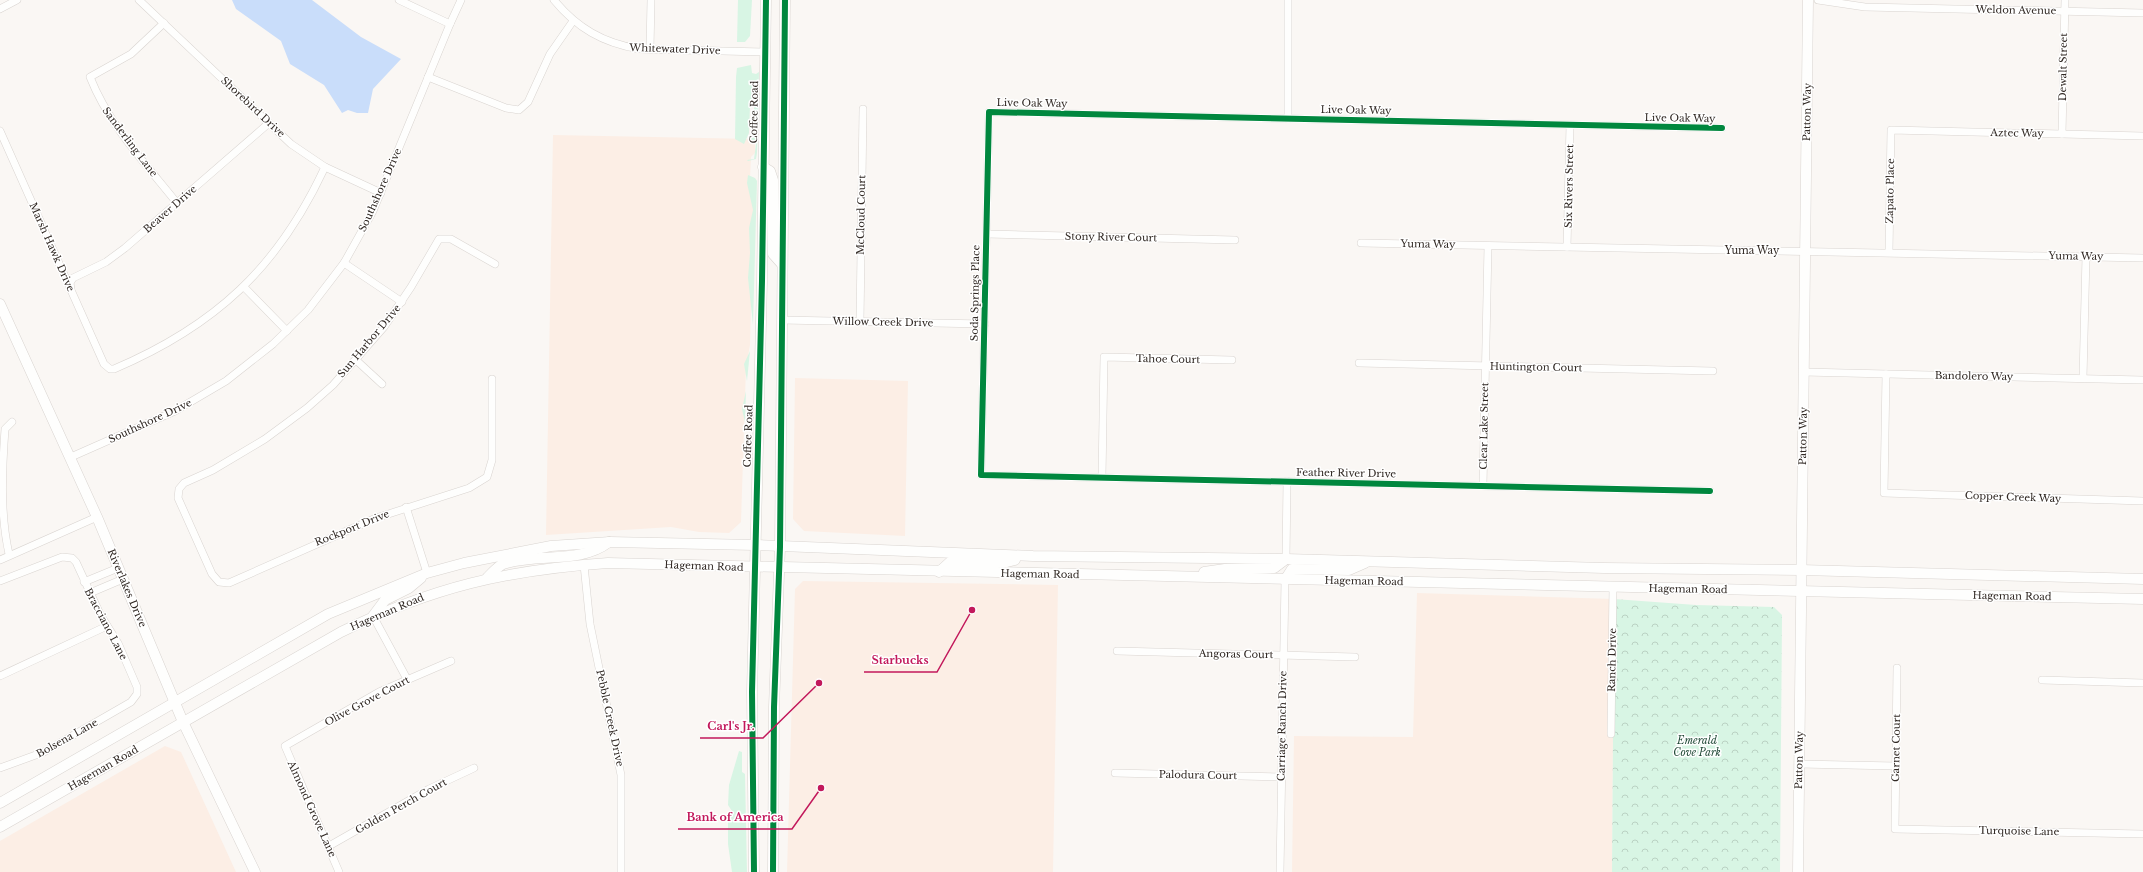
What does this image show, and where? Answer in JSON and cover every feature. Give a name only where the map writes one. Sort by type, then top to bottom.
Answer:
[{"type":"main road","name":"Coffee Road","points":[[754,872],[752,692],[764,168],[766,0]]},
{"type":"main road","points":[[773,872],[774,707],[780,547],[785,0]]},
{"type":"main road","name":"Patton Way","points":[[1798,872],[1808,0]]},
{"type":"main road","points":[[764,168],[770,171],[773,180],[773,254],[782,264]]},
{"type":"main road","name":"Riverlakes Drive","points":[[0,304],[71,457],[183,722],[255,872]]},
{"type":"main road","points":[[487,578],[502,565],[531,559],[591,553],[610,542]]},
{"type":"main road","name":"Hageman Road","points":[[0,803],[176,703],[328,614],[427,573],[464,563],[551,546],[610,542],[755,545],[1032,556],[1286,559],[1604,568],[1802,570],[2143,579]]},
{"type":"main road","points":[[939,572],[950,562],[1007,562],[1032,556]]},
{"type":"main road","points":[[1184,576],[1225,568],[1274,568],[1286,559]]},
{"type":"main road","points":[[1285,580],[1292,569],[1349,570],[1368,562]]},
{"type":"main road","name":"Hageman Road","points":[[0,827],[341,632],[373,616],[431,593],[487,578],[556,567],[608,563],[754,568],[1184,576],[1285,580],[2143,599]]},
{"type":"main road","points":[[373,616],[385,600],[409,588],[427,573]]},
{"type":"main road","points":[[2131,598],[2143,593]]},
{"type":"street","points":[[0,10],[17,0]]},
{"type":"street","name":"Shorebird Drive","points":[[139,0],[291,144],[324,167],[381,193]]},
{"type":"street","points":[[398,0],[450,24]]},
{"type":"street","name":"Southshore Drive","points":[[71,457],[175,411],[201,397],[250,364],[287,331],[313,304],[344,263],[359,238],[381,193],[450,24],[462,0]]},
{"type":"street","name":"Whitewater Drive","points":[[554,0],[573,20],[594,35],[608,42],[628,47],[765,52]]},
{"type":"street","points":[[650,0],[650,49]]},
{"type":"street","points":[[1288,0],[1288,119]]},
{"type":"street","name":"Weldon Avenue","points":[[1818,0],[1865,7],[2143,13]]},
{"type":"street","points":[[1944,0],[1944,9]]},
{"type":"street","name":"Dewalt Street","points":[[2062,134],[2065,0]]},
{"type":"street","points":[[428,77],[506,108],[519,110],[528,102],[550,54],[573,20]]},
{"type":"street","name":"Sanderling Lane","points":[[164,23],[131,54],[90,77],[103,107],[114,124],[177,203]]},
{"type":"street","name":"McCloud Court","points":[[860,322],[862,109]]},
{"type":"street","name":"Live Oak Way","points":[[989,112],[1722,128]]},
{"type":"street","name":"Soda Springs Place","points":[[981,475],[989,112]]},
{"type":"street","name":"Beaver Drive","points":[[70,289],[70,283],[73,278],[106,262],[125,248],[269,123]]},
{"type":"street","name":"Six Rivers Street","points":[[1567,247],[1570,125]]},
{"type":"street","name":"Aztec Way","points":[[1891,130],[2143,136]]},
{"type":"street","name":"Zapato Place","points":[[1889,252],[1891,130]]},
{"type":"street","name":"Marsh Hawk Drive","points":[[0,131],[104,364],[110,369],[114,370],[164,346],[212,314],[244,287]]},
{"type":"street","points":[[287,331],[244,287],[274,254],[289,233],[302,212],[324,167]]},
{"type":"street","name":"Stony River Court","points":[[987,234],[1235,240]]},
{"type":"street","name":"Sun Harbor Drive","points":[[219,582],[212,574],[178,498],[179,489],[184,483],[243,453],[286,424],[333,385],[356,360],[402,302],[439,239],[450,239],[495,264]]},
{"type":"street","name":"Yuma Way","points":[[1361,243],[1806,250],[2143,258]]},
{"type":"street","name":"Clear Lake Street","points":[[1482,486],[1488,246]]},
{"type":"street","points":[[2083,378],[2086,256]]},
{"type":"street","points":[[344,263],[402,302]]},
{"type":"street","name":"Willow Creek Drive","points":[[781,320],[985,324]]},
{"type":"street","name":"Tahoe Court","points":[[1102,477],[1104,357],[1232,360]]},
{"type":"street","points":[[356,360],[382,384]]},
{"type":"street","name":"Huntington Court","points":[[1359,363],[1713,371]]},
{"type":"street","name":"Bandolero Way","points":[[1804,372],[2143,380]]},
{"type":"street","name":"Copper Creek Way","points":[[1886,374],[1884,493],[2143,501]]},
{"type":"street","name":"Rockport Drive","points":[[219,582],[228,582],[344,531],[406,507],[468,488],[487,477],[492,460],[492,380]]},
{"type":"street","points":[[9,554],[4,539],[0,509],[5,429],[12,422]]},
{"type":"street","name":"Feather River Drive","points":[[981,475],[1710,491]]},
{"type":"street","points":[[1286,559],[1287,481]]},
{"type":"street","points":[[406,507],[427,573]]},
{"type":"street","points":[[0,560],[9,554],[97,517]]},
{"type":"street","name":"Bracciano Lane","points":[[0,581],[59,558],[67,556],[76,562],[84,582],[107,626],[118,643],[137,687],[137,694],[131,702]]},
{"type":"street","name":"Pebble Creek Drive","points":[[584,565],[590,624],[621,775],[621,872]]},
{"type":"street","points":[[84,582],[118,568]]},
{"type":"street","points":[[90,593],[123,579]]},
{"type":"street","name":"Carriage Ranch Drive","points":[[1280,872],[1285,580]]},
{"type":"street","name":"Ranch Drive","points":[[1611,734],[1613,587]]},
{"type":"street","points":[[373,616],[407,679]]},
{"type":"street","points":[[0,676],[107,626]]},
{"type":"street","name":"Angoras Court","points":[[1118,651],[1355,657]]},
{"type":"street","name":"Olive Grove Court","points":[[285,746],[379,692],[451,661]]},
{"type":"street","name":"Garnet Court","points":[[1895,828],[1897,668]]},
{"type":"street","points":[[2042,680],[2143,682]]},
{"type":"street","name":"Bolsena Lane","points":[[0,768],[44,752],[131,702]]},
{"type":"street","name":"Almond Grove Lane","points":[[285,746],[339,872]]},
{"type":"street","points":[[1799,764],[1896,766]]},
{"type":"street","name":"Golden Perch Court","points":[[329,846],[429,789],[474,768]]},
{"type":"street","name":"Palodura Court","points":[[1115,773],[1282,777]]},
{"type":"street","name":"Turquoise Lane","points":[[1895,828],[2143,834]]},
{"type":"shaded area","points":[[553,135],[755,139],[755,153],[751,157],[750,178],[754,183],[750,345],[746,367],[741,522],[729,533],[699,532],[671,527],[546,535]]},
{"type":"shaded area","points":[[795,378],[908,381],[905,536],[804,531],[793,519]]},
{"type":"shaded area","points":[[803,581],[1058,585],[1053,872],[787,872],[795,589]]},
{"type":"shaded area","points":[[1417,593],[1614,599],[1612,872],[1292,872],[1294,736],[1413,737]]},
{"type":"shaded area","points":[[165,746],[181,752],[236,872],[0,872],[0,841]]},
{"type":"green space","points":[[738,0],[752,0],[750,36],[745,42],[737,42]]},
{"type":"green space","points":[[751,65],[752,73],[756,74],[759,72],[757,153],[756,159],[748,161],[747,160],[754,159],[756,144],[753,141],[749,141],[754,128],[754,100],[750,106],[749,133],[744,144],[735,139],[736,77],[737,68]]},
{"type":"green space","points":[[748,175],[755,178],[757,181],[753,325],[748,278],[750,253],[749,228],[753,210],[747,183]]},
{"type":"green space","points":[[750,351],[747,381],[744,364]]},
{"type":"green space","points":[[746,391],[745,422],[742,409]]},
{"type":"green space","name":"Emerald Cove Park","points":[[1614,599],[1696,605],[1774,607],[1782,615],[1780,872],[1612,872]]},
{"type":"green space","points":[[739,751],[742,752],[742,772],[745,774],[747,872],[732,872],[728,844],[728,815],[732,811],[728,805],[729,785]]},
{"type":"water","points":[[232,0],[312,0],[361,37],[401,59],[373,89],[368,113],[357,113],[348,110],[342,113],[324,85],[290,64],[281,41],[236,9]]},
{"type":"cycle path","points":[[754,872],[752,692],[762,281],[766,0]]},
{"type":"cycle path","points":[[773,872],[774,707],[780,547],[785,0]]},
{"type":"cycle path","points":[[1710,491],[981,475],[989,112],[1722,128]]},
{"type":"place","name":"Starbucks","points":[[972,610]]},
{"type":"place","name":"Carl's Jr.","points":[[819,683]]},
{"type":"place","name":"Bank of America","points":[[821,788]]}]
